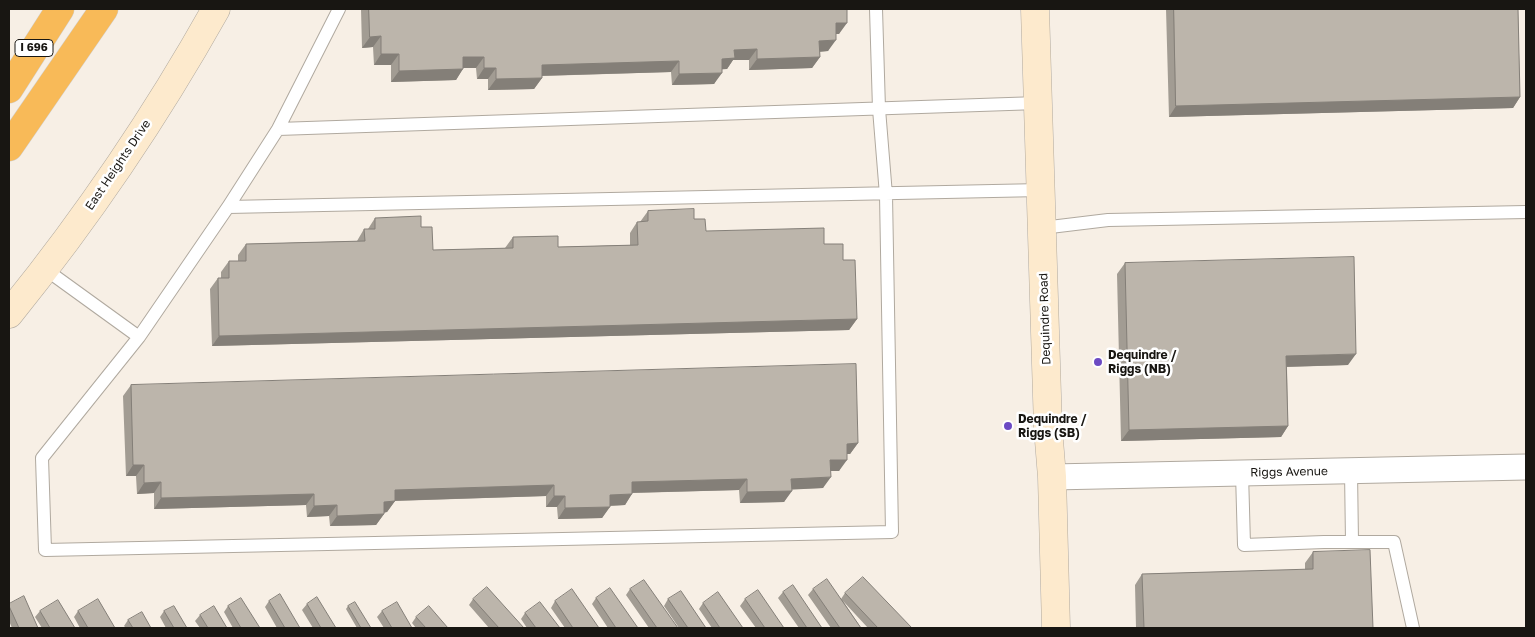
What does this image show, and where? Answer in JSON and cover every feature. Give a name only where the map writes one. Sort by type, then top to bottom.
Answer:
[{"type":"highway","name":"I 696","points":[[9,89],[60,9]]},
{"type":"highway","points":[[9,148],[104,9]]},
{"type":"main road","name":"East Heights Drive","points":[[9,314],[45,270],[121,162],[184,67],[216,9]]},
{"type":"main road","name":"Dequindre Road","points":[[1035,9],[1056,628]]},
{"type":"street","name":"Riggs Avenue","points":[[1052,477],[1526,467]]},
{"type":"lane","points":[[340,9],[278,129],[228,207],[139,337],[42,458],[45,550],[892,532],[886,194],[879,109],[876,9]]},
{"type":"lane","points":[[278,129],[1038,104]]},
{"type":"lane","points":[[228,207],[1041,190]]},
{"type":"lane","points":[[1042,228],[1108,220],[1526,212]]},
{"type":"lane","points":[[45,270],[139,337]]},
{"type":"lane","points":[[1351,471],[1352,542]]},
{"type":"lane","points":[[1242,473],[1244,545],[1394,542],[1413,628]]},
{"type":"building","points":[[369,9],[847,9],[847,23],[836,23],[836,40],[819,41],[820,57],[757,59],[757,49],[734,50],[735,58],[722,59],[722,73],[679,74],[679,61],[542,65],[542,78],[496,79],[496,68],[484,68],[484,57],[463,57],[463,69],[399,71],[399,54],[381,54],[381,36],[370,37]]},
{"type":"building","points":[[1174,9],[1518,9],[1520,97],[1176,106]]},
{"type":"building","points":[[694,209],[694,219],[705,219],[706,231],[824,228],[824,244],[843,244],[843,260],[855,260],[857,319],[219,336],[218,278],[229,278],[229,261],[246,261],[246,244],[365,241],[364,229],[375,229],[375,218],[421,216],[421,227],[432,227],[433,250],[513,248],[513,237],[558,236],[558,247],[638,245],[637,222],[648,221],[648,211]]},
{"type":"building","points":[[1354,257],[1356,354],[1286,356],[1288,426],[1129,430],[1125,263]]},
{"type":"building","points":[[856,364],[858,443],[847,444],[847,460],[830,460],[831,477],[791,479],[792,491],[747,492],[747,479],[632,482],[632,494],[610,495],[610,507],[565,508],[565,496],[554,496],[554,485],[395,490],[395,501],[384,502],[384,514],[337,516],[337,505],[314,506],[314,494],[161,498],[161,482],[144,483],[144,465],[133,465],[131,385]]},
{"type":"building","points":[[1370,550],[1373,628],[1144,628],[1142,574],[1313,569],[1313,552]]},
{"type":"building","points":[[863,577],[912,628],[878,628],[845,593]]},
{"type":"building","points":[[827,579],[861,628],[840,628],[813,589]]},
{"type":"building","points":[[644,580],[678,628],[657,628],[630,589]]},
{"type":"building","points":[[793,585],[822,628],[807,628],[783,592]]},
{"type":"building","points":[[487,587],[524,628],[499,628],[473,599]]},
{"type":"building","points":[[610,588],[638,628],[616,628],[596,598]]},
{"type":"building","points":[[572,589],[599,628],[573,628],[555,601]]},
{"type":"building","points":[[758,590],[784,628],[765,628],[745,599]]},
{"type":"building","points":[[681,591],[706,628],[688,628],[668,599]]},
{"type":"building","points":[[718,592],[743,628],[720,628],[703,603]]},
{"type":"building","points":[[280,594],[300,628],[285,628],[269,601]]},
{"type":"building","points":[[24,596],[38,628],[19,628],[9,606],[9,604]]},
{"type":"building","points":[[317,597],[336,628],[321,628],[307,604]]},
{"type":"building","points":[[241,598],[260,628],[241,628],[228,606]]},
{"type":"building","points":[[98,599],[115,628],[88,628],[78,611]]},
{"type":"building","points":[[58,600],[75,628],[50,628],[40,611]]},
{"type":"building","points":[[355,602],[371,628],[361,628],[348,606]]},
{"type":"building","points":[[397,602],[412,628],[392,628],[382,611]]},
{"type":"building","points":[[540,602],[560,628],[536,628],[525,613]]},
{"type":"building","points":[[174,606],[187,628],[174,628],[164,611]]},
{"type":"building","points":[[214,606],[227,628],[208,628],[200,615]]},
{"type":"building","points":[[429,606],[448,628],[426,628],[416,617]]},
{"type":"building","points":[[142,612],[151,628],[133,628],[128,620]]},
{"type":"place","name":"Dequindre / Riggs (NB)","points":[[1098,362]]},
{"type":"place","name":"Dequindre / Riggs (SB)","points":[[1008,426]]}]
